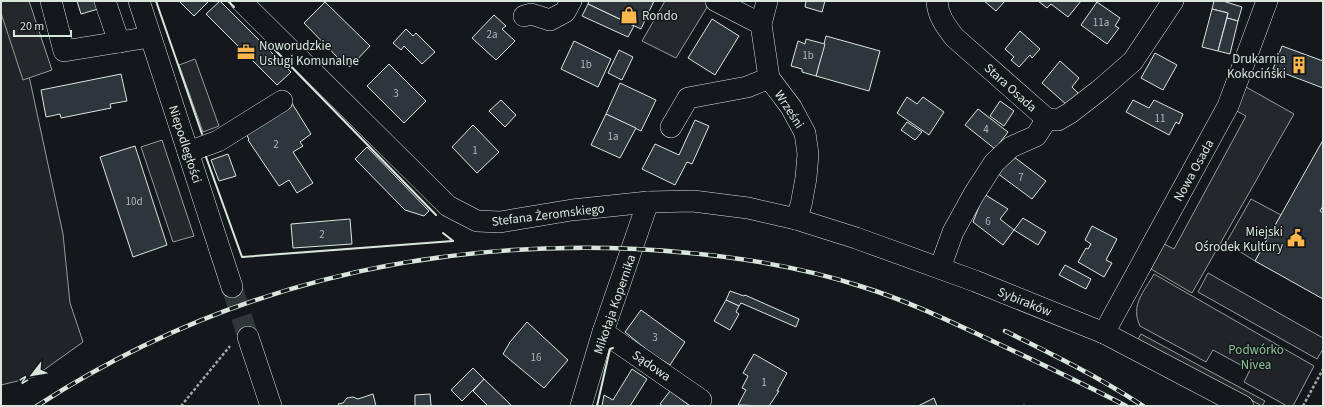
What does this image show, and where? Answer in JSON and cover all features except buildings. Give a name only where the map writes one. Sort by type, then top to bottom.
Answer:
[{"type":"street","points":[[51,1],[64,51],[150,37]]},
{"type":"street","points":[[105,1],[119,42]]},
{"type":"street","name":"Niepodległości","points":[[139,1],[232,287]]},
{"type":"street","name":"Stefana Żeromskiego","points":[[241,1],[448,206],[476,221],[500,222],[572,210],[648,202],[694,201],[748,208],[796,219]]},
{"type":"street","points":[[524,16],[531,14],[550,20],[565,12],[571,1]]},
{"type":"street","points":[[716,1],[761,24]]},
{"type":"street","name":"Wrześni","points":[[767,1],[761,24],[769,78],[791,108],[805,133],[808,154],[806,178],[801,205],[796,219]]},
{"type":"street","name":"Stara Osada","points":[[937,1],[937,9],[943,23],[954,36],[1047,119],[1036,136],[1011,147],[994,163],[974,194],[953,232],[940,268]]},
{"type":"street","points":[[1047,119],[1058,120],[1070,112],[1101,89],[1133,61],[1173,1]]},
{"type":"street","name":"Nowa Osada","points":[[1104,333],[1228,106],[1267,1]]},
{"type":"street","points":[[671,127],[688,98],[747,87],[769,78]]},
{"type":"street","points":[[188,152],[218,141],[282,101]]},
{"type":"street","name":"Mikołaja Kopernika","points":[[581,406],[603,332],[648,202]]},
{"type":"street","name":"Sybiraków","points":[[796,219],[856,238],[975,280],[1104,333],[1243,406]]},
{"type":"street","name":"Sądowa","points":[[603,332],[701,400]]},
{"type":"street","points":[[241,339],[271,406]]},
{"type":"path","points":[[181,406],[241,339]]},
{"type":"path","points":[[1302,406],[1323,369]]},
{"type":"green space","points":[[1,1],[26,62],[63,234],[70,303],[83,342],[34,377],[1,385]]},
{"type":"green space","points":[[1251,199],[1281,215],[1255,261],[1226,243]]},
{"type":"green space","points":[[1208,273],[1323,338],[1323,349],[1317,359],[1198,292]]},
{"type":"green space","name":"Podwórko Nivea","points":[[1154,274],[1314,366],[1293,406],[1287,406],[1244,382],[1250,370],[1213,350],[1206,362],[1140,326],[1137,318],[1137,305]]},
{"type":"shaded area","points":[[1,1],[29,1],[52,70],[23,80],[1,13]]},
{"type":"shaded area","points":[[665,1],[706,1],[709,4],[676,58],[642,41]]},
{"type":"shaded area","points":[[195,59],[219,126],[203,132],[179,65]]},
{"type":"shaded area","points":[[1246,87],[1294,114],[1192,293],[1151,269],[1164,244],[1174,249],[1246,116],[1235,110]]},
{"type":"shaded area","points":[[162,140],[194,236],[173,242],[141,147]]},
{"type":"shaded area","points":[[1141,334],[1265,401],[1262,406],[1138,339]]},
{"type":"tunnel","points":[[232,287],[248,337]]},
{"type":"railway","points":[[37,406],[106,365],[176,331],[249,302],[324,280],[400,263],[477,253],[556,248],[636,249],[722,256],[779,265],[835,279],[879,292],[925,310],[1039,363],[1126,406]]},
{"type":"railway","points":[[1005,331],[1058,357],[1143,406]]},
{"type":"wall","points":[[156,1],[202,134]]},
{"type":"wall","points":[[228,1],[234,7]]},
{"type":"wall","points":[[274,49],[436,215]]},
{"type":"wall","points":[[206,157],[242,257],[453,241]]},
{"type":"wall","points":[[443,233],[453,241]]},
{"type":"wall","points":[[597,406],[610,349],[613,348]]},
{"type":"place","name":"Rondo","points":[[629,15]]},
{"type":"place","name":"Noworudzkie Usługi Komunalne","points":[[246,52]]},
{"type":"place","name":"Drukarnia Kokociński","points":[[1299,65]]},
{"type":"place","name":"Miejski Ośrodek Kultury","points":[[1296,238]]}]
